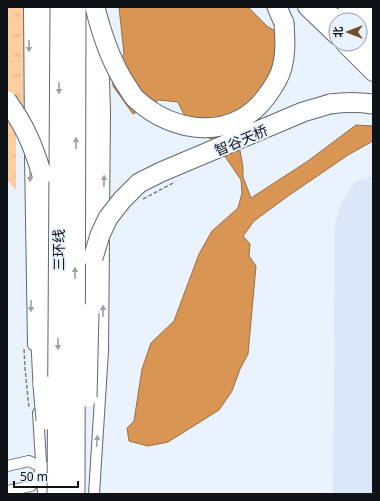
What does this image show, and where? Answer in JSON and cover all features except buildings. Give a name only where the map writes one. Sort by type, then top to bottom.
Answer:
[{"type":"highway","points":[[43,7],[42,344],[43,385],[53,494]]},
{"type":"highway","name":"三环线","points":[[57,494],[60,7]]},
{"type":"highway","name":"三环线","points":[[74,494],[76,7]]},
{"type":"highway","points":[[79,494],[85,428],[93,258],[92,7]]},
{"type":"highway","points":[[95,7],[102,36],[120,77],[136,100],[157,115],[175,123],[196,128],[218,127],[239,119],[259,106],[273,88],[282,69],[286,44],[281,15]]},
{"type":"highway","points":[[7,101],[20,119],[33,147],[42,175]]},
{"type":"highway","points":[[93,258],[100,235],[108,218],[122,200],[139,184],[161,172],[303,112],[330,104],[343,102],[373,104]]},
{"type":"main road","points":[[306,7],[328,28]]},
{"type":"main road","points":[[366,7],[373,14]]},
{"type":"main road","points":[[352,52],[373,73]]},
{"type":"street","points":[[29,7],[32,331],[43,468],[43,494]]},
{"type":"street","points":[[94,494],[103,352],[105,111],[102,7]]},
{"type":"street","points":[[7,466],[29,461],[38,453],[41,445]]},
{"type":"street","points":[[29,461],[43,468],[96,457]]},
{"type":"street","points":[[31,486],[43,468]]},
{"type":"street","points":[[7,491],[31,486],[43,494]]},
{"type":"path","points":[[139,202],[178,180]]},
{"type":"shaded area","points":[[119,7],[248,7],[268,27],[287,37],[288,69],[236,129],[243,167],[243,177],[251,198],[308,161],[356,125],[373,126],[373,141],[348,155],[288,196],[254,221],[243,236],[250,244],[249,256],[256,266],[248,354],[240,369],[232,391],[219,410],[168,442],[148,446],[129,441],[127,428],[134,421],[142,369],[151,343],[174,321],[199,254],[212,231],[238,208],[242,193],[241,180],[214,140],[198,134],[182,111],[178,102],[159,100],[133,114],[113,86],[112,71],[124,54]]},
{"type":"shaded area","points":[[373,176],[373,494],[333,494],[335,224],[342,201],[355,182]]},
{"type":"green space","points":[[7,7],[24,7],[24,111],[16,99],[16,190],[7,180]]}]
